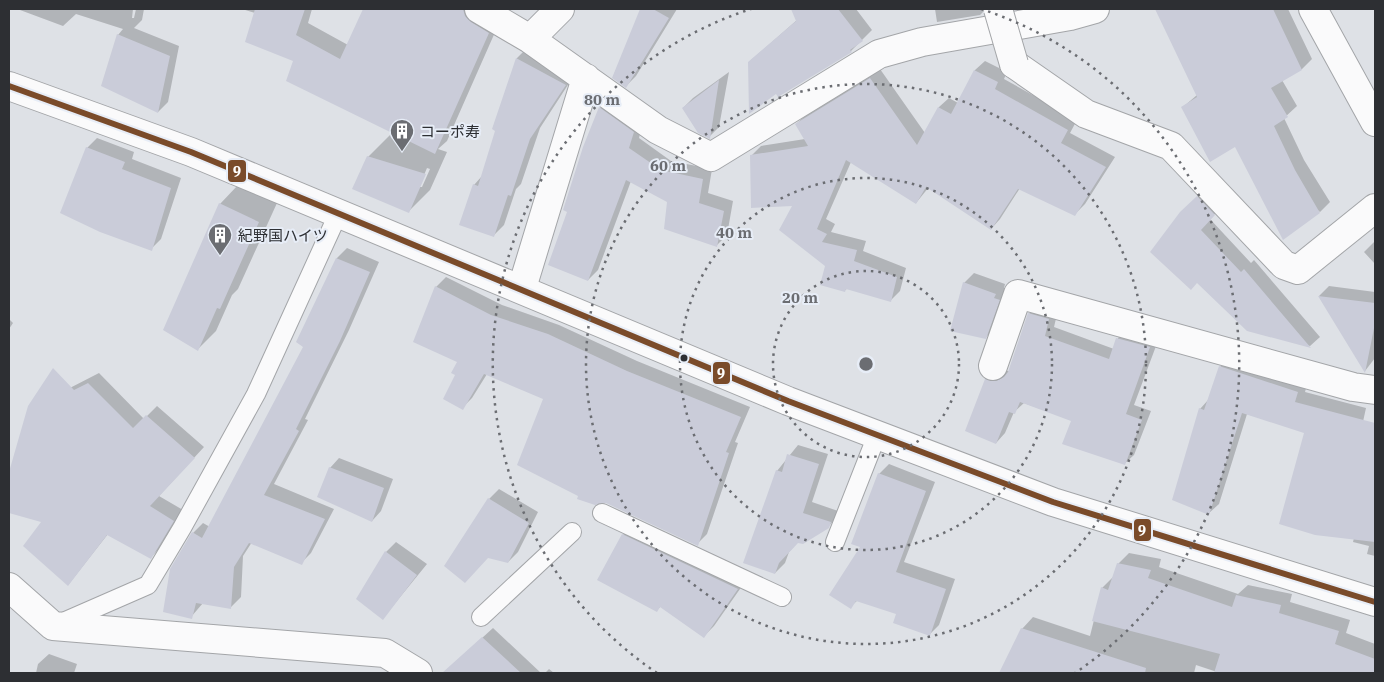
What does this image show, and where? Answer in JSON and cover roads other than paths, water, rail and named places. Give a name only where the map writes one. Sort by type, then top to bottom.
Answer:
[{"type":"street","points":[[478,9],[530,39],[658,130],[711,157],[879,54],[922,42],[1070,16],[1095,9]]},
{"type":"street","points":[[530,39],[560,9]]},
{"type":"street","points":[[998,9],[1014,64],[1086,114],[1171,146],[1284,265],[1298,270],[1375,208]]},
{"type":"street","points":[[1313,9],[1375,122]]},
{"type":"street","points":[[522,288],[586,78]]},
{"type":"street","points":[[9,86],[191,152],[522,288],[788,401],[1052,502],[1375,602]]},
{"type":"street","points":[[992,366],[1018,294],[1353,387],[1375,390]]},
{"type":"street","points":[[9,587],[53,626],[385,652],[418,673]]},
{"type":"lane","points":[[53,626],[148,585],[182,528],[256,394],[338,212]]},
{"type":"lane","points":[[835,542],[877,435]]},
{"type":"lane","points":[[602,513],[782,597]]},
{"type":"lane","points":[[480,616],[572,532]]},
{"type":"place","name":"コーポ寿","points":[[402,152]]},
{"type":"place","name":"紀野国ハイツ","points":[[220,256]]}]
